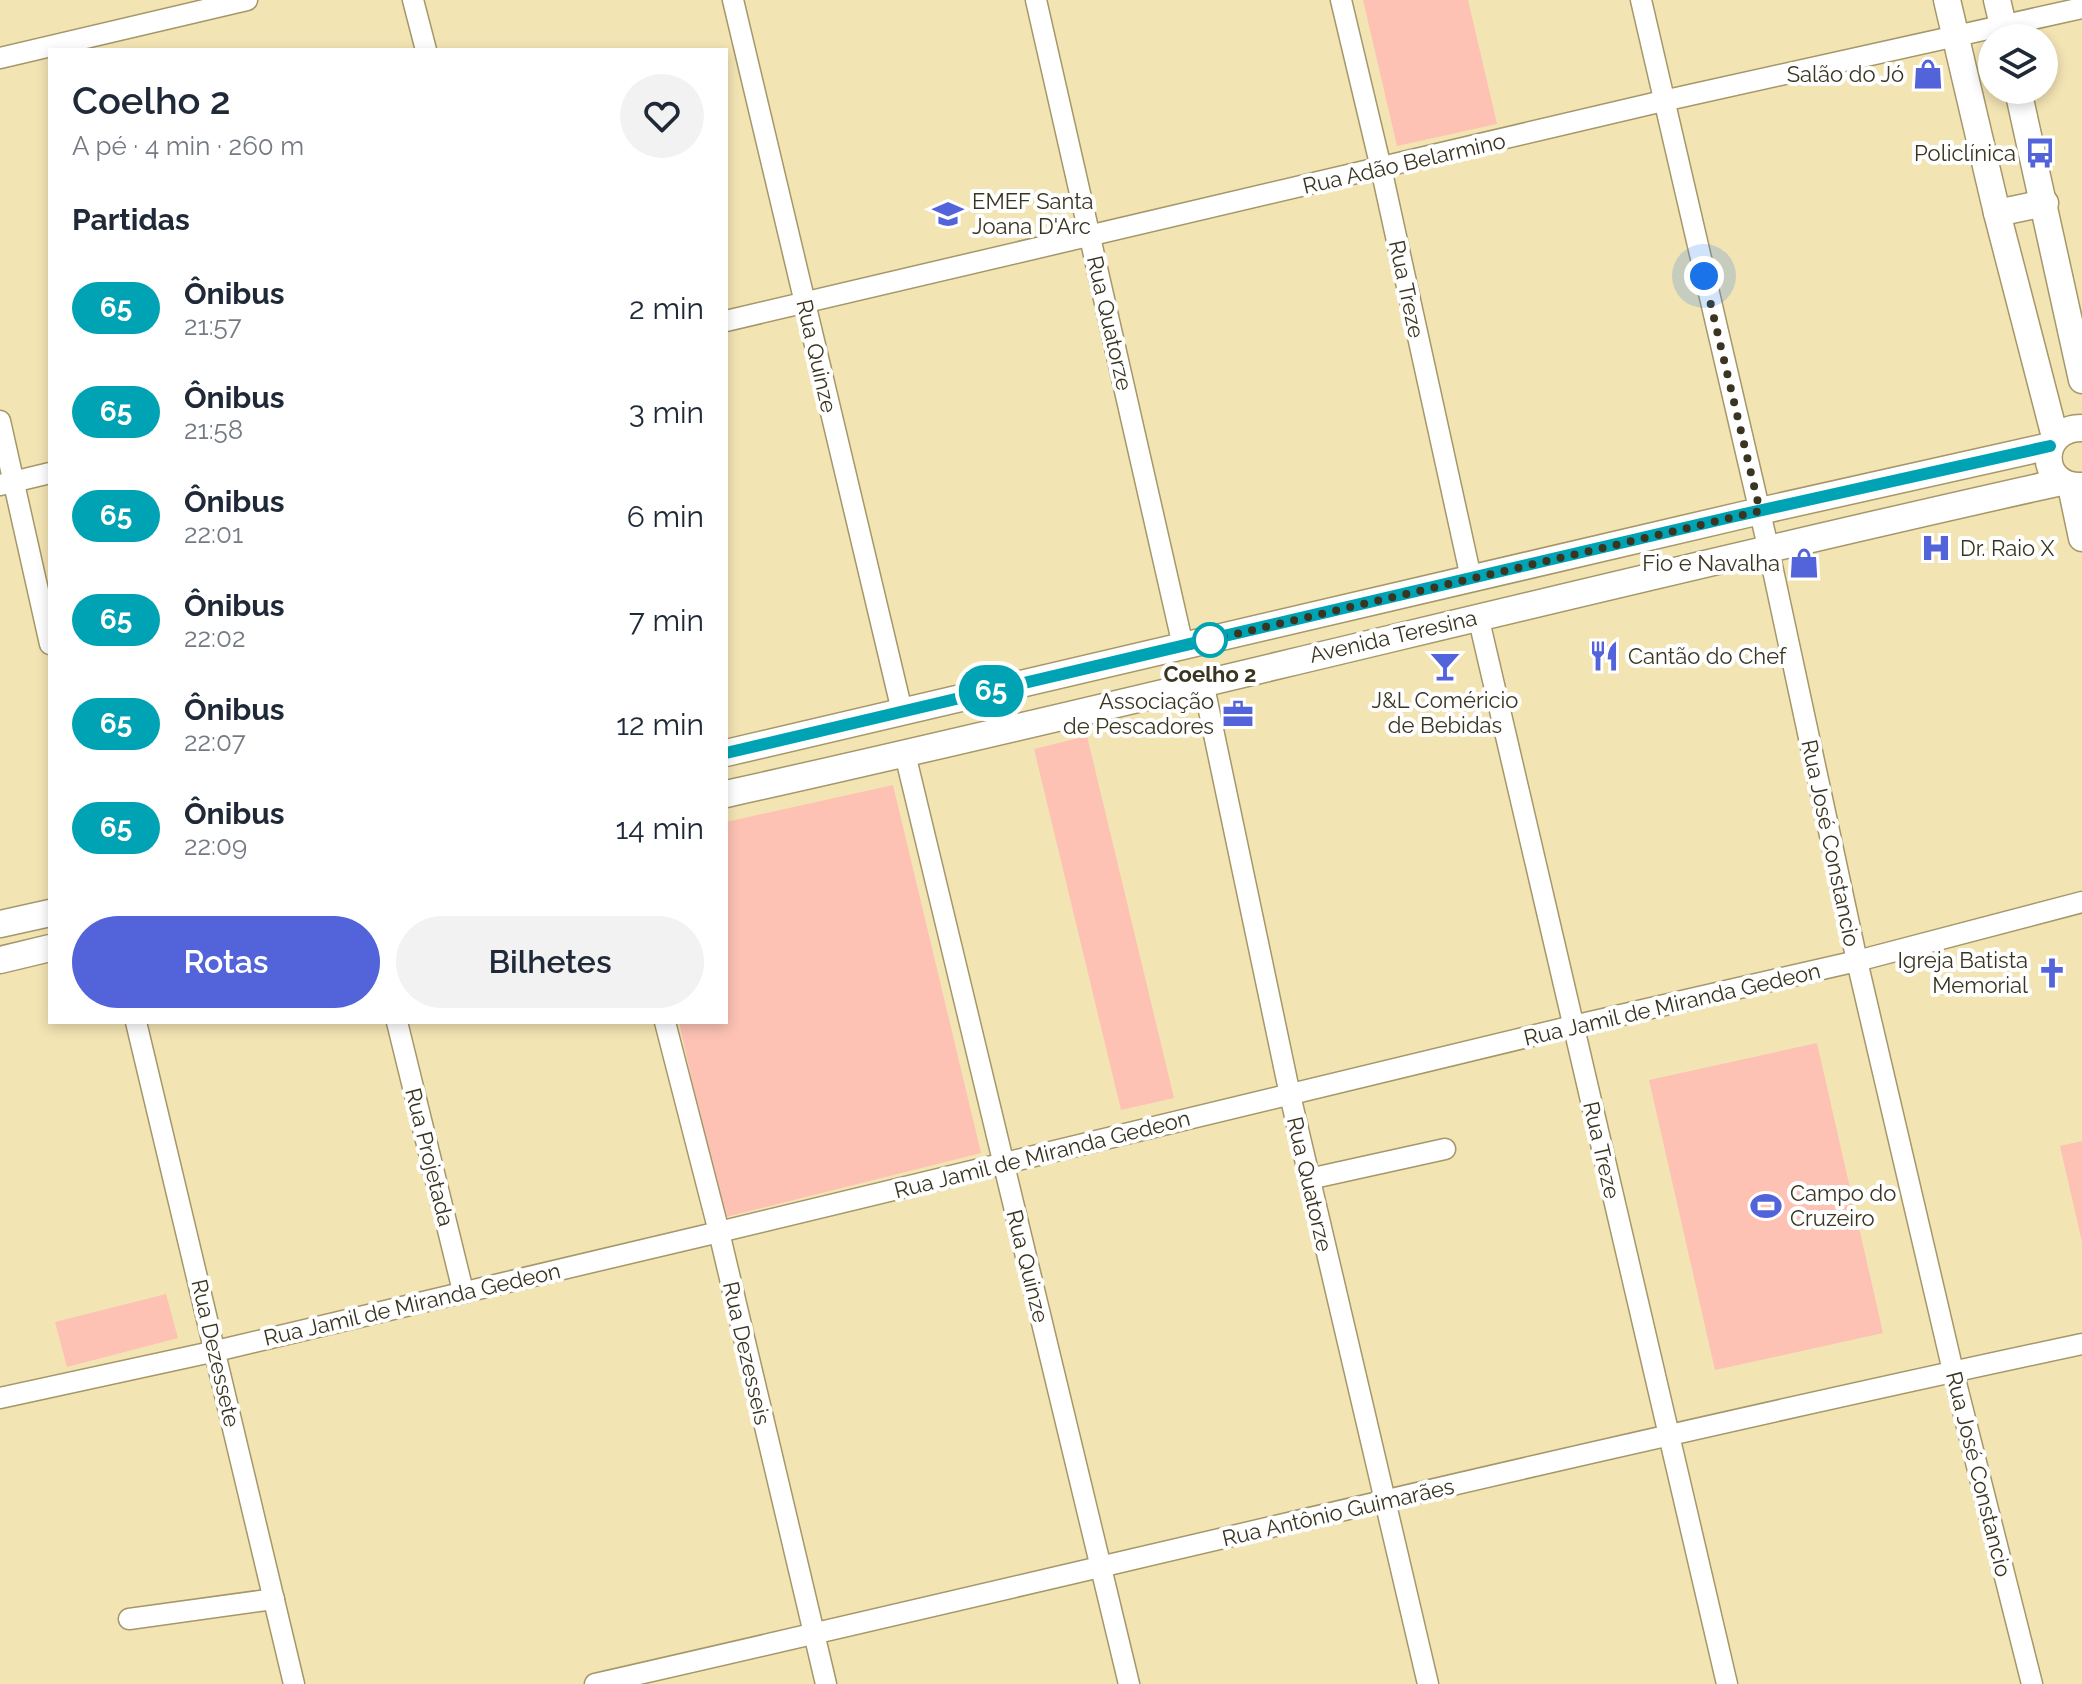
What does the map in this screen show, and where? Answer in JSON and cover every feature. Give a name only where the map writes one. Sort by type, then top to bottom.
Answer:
[{"type":"main road","points":[[1947,0],[2053,442],[2049,466],[2071,485],[2082,538]]},
{"type":"main road","points":[[1997,0],[2003,24]]},
{"type":"main road","points":[[2021,104],[2082,380]]},
{"type":"main road","points":[[1997,213],[2045,203]]},
{"type":"main road","name":"Avenida Teresina","points":[[728,753],[2053,442],[2063,431],[2082,428]]},
{"type":"main road","name":"Avenida Teresina","points":[[728,794],[1033,724],[1768,547],[2071,485]]},
{"type":"main road","points":[[1023,683],[1033,724]]},
{"type":"main road","points":[[48,913],[6,922],[11,957],[48,948]]},
{"type":"street","points":[[0,58],[185,7],[247,0]]},
{"type":"street","points":[[413,0],[425,48]]},
{"type":"street","name":"Rua Quinze","points":[[733,0],[902,711]]},
{"type":"street","name":"Rua Quatorze","points":[[1036,0],[1183,646]]},
{"type":"street","name":"Rua Treze","points":[[1341,0],[1471,578]]},
{"type":"street","name":"Rua José Constancio","points":[[1641,0],[1760,511],[1857,961],[1953,1371],[2032,1684]]},
{"type":"street","name":"Rua Adão Belarmino","points":[[2031,24],[2082,8]]},
{"type":"street","name":"Rua Adão Belarmino","points":[[728,321],[1663,101],[1978,35]]},
{"type":"street","points":[[0,421],[8,483],[48,636]]},
{"type":"street","points":[[8,483],[48,473]]},
{"type":"street","name":"Rua Treze","points":[[1478,616],[1727,1684]]},
{"type":"street","name":"Rua Quatorze","points":[[1203,682],[1290,1095],[1428,1684]]},
{"type":"street","name":"Rua Quinze","points":[[905,754],[1129,1684]]},
{"type":"street","name":"Rua Jamil de Miranda Gedeon","points":[[0,1398],[216,1351],[1573,1026],[1857,961],[2082,902]]},
{"type":"street","name":"Rua Dezessete","points":[[136,1024],[294,1684]]},
{"type":"street","name":"Rua Projetada","points":[[397,1024],[463,1291]]},
{"type":"street","name":"Rua Dezesseis","points":[[666,1024],[719,1232],[826,1684]]},
{"type":"street","points":[[1309,1179],[1445,1149]]},
{"type":"street","name":"Rua Antônio Guimarães","points":[[595,1684],[651,1678],[814,1634],[1383,1500],[2082,1344]]},
{"type":"street","points":[[129,1619],[274,1599]]},
{"type":"shaded area","points":[[1363,0],[1468,0],[1497,124],[1397,146]]},
{"type":"shaded area","points":[[1087,736],[1174,1098],[1121,1110],[1034,749]]},
{"type":"shaded area","points":[[893,785],[981,1153],[722,1218],[679,1024],[728,1024],[728,822]]},
{"type":"shaded area","name":"Campo do Cruzeiro","points":[[1817,1043],[1883,1333],[1715,1370],[1649,1080]]},
{"type":"shaded area","points":[[2082,1141],[2082,1242],[2060,1146]]},
{"type":"shaded area","points":[[166,1294],[178,1338],[67,1367],[55,1322]]},
{"type":"bus line","name":"65","points":[[728,753],[1731,517],[2050,446]]},
{"type":"place","name":"Salão do Jó","points":[[1928,74]]},
{"type":"place","name":"Policlínica","points":[[2040,153]]},
{"type":"place","name":"EMEF Santa Joana D'Arc","points":[[948,214]]},
{"type":"place","name":"Dr. Raio X","points":[[1936,548]]},
{"type":"place","name":"Fio e Navalha","points":[[1804,563]]},
{"type":"place","name":"Coelho 2","points":[[1210,640]]},
{"type":"place","name":"Cantão do Chef","points":[[1604,656]]},
{"type":"place","name":"J&L Coméricio de Bebidas","points":[[1445,666]]},
{"type":"place","name":"Associação de Pescadores","points":[[1238,714]]},
{"type":"place","name":"Igreja Batista Memorial","points":[[2052,973]]},
{"type":"place","name":"Campo do Cruzeiro","points":[[1766,1206]]},
{"type":"route","points":[[1210,640],[1760,511],[1704,276]]}]
